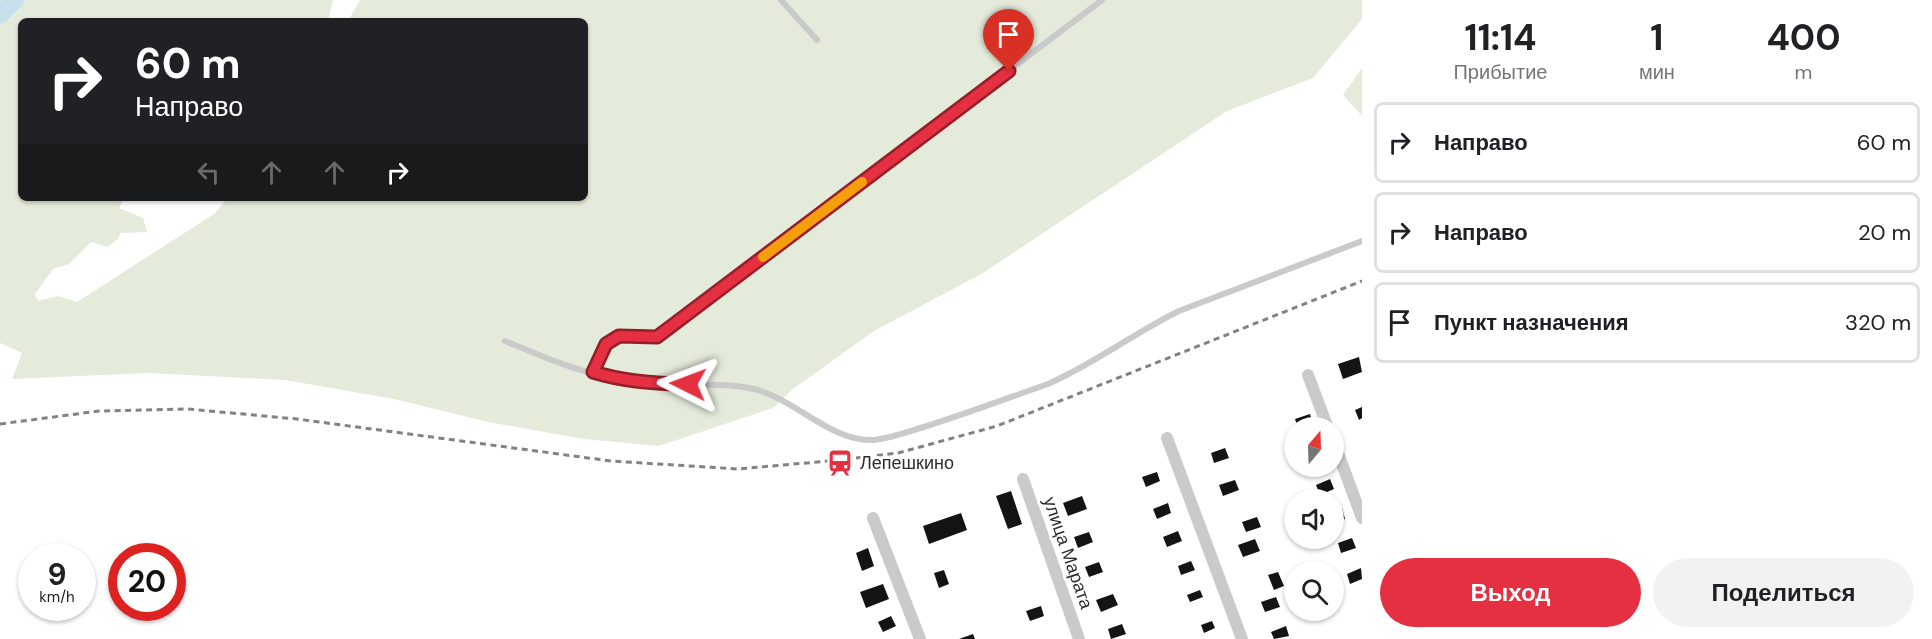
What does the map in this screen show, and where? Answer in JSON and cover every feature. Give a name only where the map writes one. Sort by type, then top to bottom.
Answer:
[{"type":"street","points":[[1308,375],[1324,417]]},
{"type":"street","points":[[1167,438],[1242,639]]},
{"type":"street","points":[[1344,469],[1362,518]]},
{"type":"street","name":"улица Марата","points":[[1023,479],[1079,639]]},
{"type":"street","points":[[873,518],[920,639]]},
{"type":"lane","points":[[781,0],[817,40]]},
{"type":"lane","points":[[593,372],[606,344],[619,336],[657,337],[1102,0]]},
{"type":"lane","points":[[505,341],[560,363],[604,376],[670,384],[705,383],[756,390],[775,396],[830,429],[845,435],[862,440],[892,437],[1066,377],[1152,324],[1179,311],[1362,241]]},
{"type":"green space","points":[[0,0],[333,0],[329,18],[18,18],[18,201],[122,201],[119,208],[143,218],[147,232],[120,233],[119,238],[108,247],[91,242],[69,264],[53,269],[35,294],[38,301],[58,296],[77,302],[214,214],[225,201],[588,201],[588,18],[350,18],[360,0],[1362,0],[1362,19],[1313,78],[1227,111],[983,273],[874,331],[793,389],[773,408],[659,446],[584,439],[488,422],[394,399],[285,380],[147,373],[12,379],[22,353],[0,343]]},
{"type":"green space","points":[[1362,68],[1362,116],[1343,95]]},
{"type":"building","points":[[1359,357],[1362,372],[1343,379],[1338,364]]},
{"type":"building","points":[[1362,407],[1362,418],[1359,420],[1355,410]]},
{"type":"building","points":[[1225,448],[1229,458],[1214,463],[1211,453]]},
{"type":"building","points":[[1157,472],[1160,481],[1146,487],[1142,477]]},
{"type":"building","points":[[1330,479],[1334,489],[1318,489],[1316,485]]},
{"type":"building","points":[[1235,480],[1239,490],[1223,496],[1219,485]]},
{"type":"building","points":[[1011,491],[1022,524],[1008,529],[996,496]]},
{"type":"building","points":[[1082,496],[1087,509],[1068,516],[1063,503]]},
{"type":"building","points":[[1168,503],[1171,513],[1157,519],[1153,509]]},
{"type":"building","points":[[961,513],[967,530],[929,544],[923,526]]},
{"type":"building","points":[[1257,517],[1261,527],[1246,532],[1242,522]]},
{"type":"building","points":[[1178,531],[1182,541],[1167,547],[1163,537]]},
{"type":"building","points":[[1089,532],[1093,542],[1078,548],[1074,537]]},
{"type":"building","points":[[1352,538],[1356,548],[1341,553],[1340,549],[1344,549],[1344,541]]},
{"type":"building","points":[[1255,539],[1260,551],[1243,557],[1238,545]]},
{"type":"building","points":[[868,548],[874,566],[862,571],[856,553]]},
{"type":"building","points":[[1191,561],[1195,570],[1181,575],[1178,566]]},
{"type":"building","points":[[1099,562],[1103,572],[1089,577],[1085,567]]},
{"type":"building","points":[[1361,568],[1362,579],[1350,584],[1347,574]]},
{"type":"building","points":[[944,570],[949,584],[939,588],[934,573]]},
{"type":"building","points":[[1278,572],[1284,586],[1274,590],[1268,575]]},
{"type":"building","points":[[883,584],[889,599],[866,608],[860,592]]},
{"type":"building","points":[[1200,590],[1203,597],[1190,602],[1187,595]]},
{"type":"building","points":[[1113,594],[1118,605],[1101,612],[1096,600]]},
{"type":"building","points":[[1276,597],[1280,607],[1265,612],[1261,602]]},
{"type":"building","points":[[1041,606],[1044,616],[1030,621],[1026,611]]},
{"type":"building","points":[[891,616],[896,626],[883,632],[878,622]]},
{"type":"building","points":[[1212,621],[1215,628],[1204,633],[1201,625]]},
{"type":"building","points":[[1122,624],[1126,634],[1111,639],[1108,629]]},
{"type":"building","points":[[1286,626],[1289,636],[1274,639],[1271,632]]},
{"type":"building","points":[[973,634],[975,639],[959,639]]},
{"type":"waterway","points":[[0,15],[15,0]]},
{"type":"railway","points":[[0,424],[99,411],[188,409],[297,419],[611,461],[738,469],[840,460],[898,453],[997,426],[1362,281]]},
{"type":"slow traffic","points":[[763,257],[862,182]]},
{"type":"place","name":"Лепешкино","points":[[840,463]]},
{"type":"route","points":[[688,384],[604,376],[593,372],[606,344],[619,336],[657,337],[1009,71]]}]
